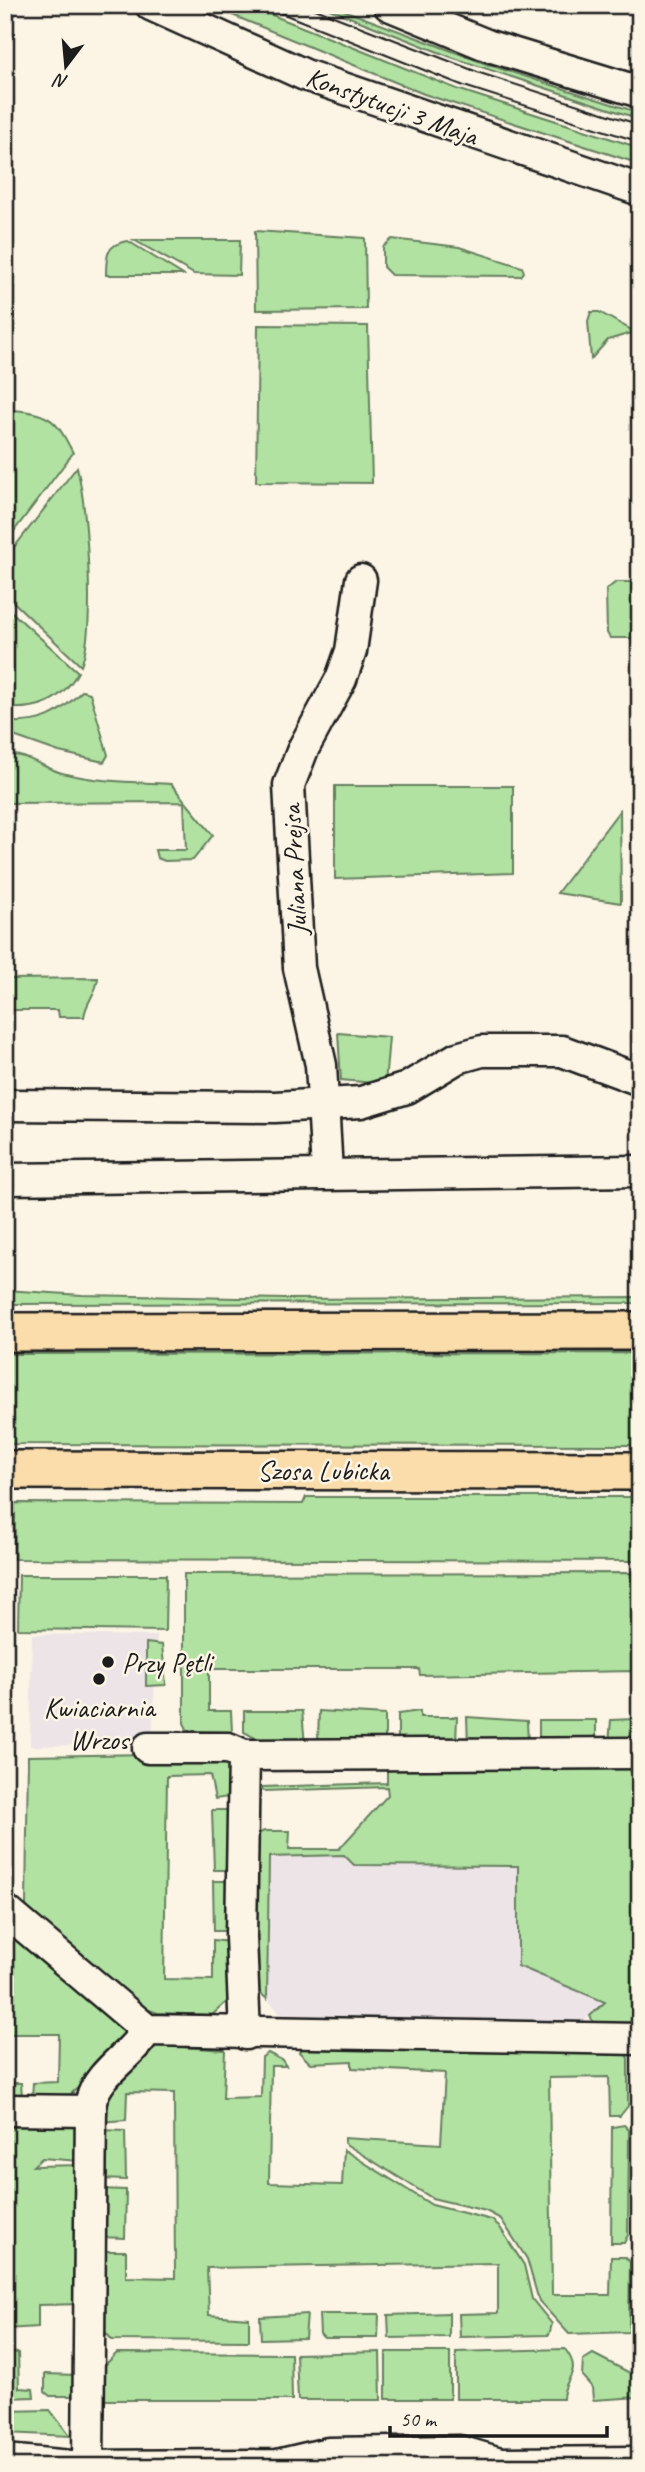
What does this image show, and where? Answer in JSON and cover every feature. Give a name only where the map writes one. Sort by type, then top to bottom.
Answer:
[{"type":"main road","points":[[5,1332],[640,1331]]},
{"type":"main road","name":"Szosa Lubicka","points":[[5,1470],[640,1471]]},
{"type":"street","name":"Konstytucji 3 Maja","points":[[150,5],[305,75],[640,190]]},
{"type":"street","points":[[389,5],[489,46],[640,92]]},
{"type":"street","name":"Juliana Prejsa","points":[[327,1173],[321,1065],[299,968],[289,785],[303,749],[341,679],[351,651],[361,580]]},
{"type":"street","points":[[5,1105],[322,1105],[378,1099],[407,1088],[457,1058],[482,1051],[562,1052],[640,1080]]},
{"type":"street","points":[[5,1179],[640,1171]]},
{"type":"street","points":[[148,1748],[228,1748],[244,1755],[640,1753]]},
{"type":"street","points":[[244,1755],[241,1937],[245,2034]]},
{"type":"street","points":[[5,1910],[147,2030],[245,2034],[640,2039]]},
{"type":"street","points":[[74,2466],[94,2090],[99,2081],[129,2054],[147,2030]]},
{"type":"street","points":[[5,2110],[91,2111]]},
{"type":"street","points":[[5,2460],[74,2466],[292,2466],[328,2453],[459,2451],[494,2465],[640,2462]]},
{"type":"shaded area","points":[[32,1634],[157,1636],[152,1744],[30,1746]]},
{"type":"shaded area","points":[[617,1777],[637,1972],[577,2028],[291,2025],[267,1999],[268,1857],[288,1849],[339,1849],[388,1796]]},
{"type":"green space","points":[[208,5],[247,5],[457,89],[640,148],[640,164],[424,94]]},
{"type":"green space","points":[[319,5],[330,5],[489,65],[640,113],[640,119],[451,57]]},
{"type":"green space","points":[[255,231],[365,238],[366,309],[256,310]]},
{"type":"green space","points":[[392,239],[459,247],[522,267],[524,272],[521,276],[391,275],[383,267],[383,247]]},
{"type":"green space","points":[[134,240],[240,240],[239,275],[194,274]]},
{"type":"green space","points":[[128,241],[183,275],[106,275],[106,262],[111,248]]},
{"type":"green space","points":[[591,312],[599,312],[635,332],[608,340],[591,359],[588,321]]},
{"type":"green space","points":[[258,325],[368,326],[372,483],[256,482]]},
{"type":"green space","points":[[14,410],[45,416],[57,426],[73,453],[5,543],[5,411]]},
{"type":"green space","points":[[77,467],[84,510],[89,597],[86,648],[81,666],[5,594],[5,559]]},
{"type":"green space","points":[[616,582],[640,582],[640,638],[610,638],[607,633],[606,590]]},
{"type":"green space","points":[[5,606],[78,672],[64,691],[47,702],[28,707],[5,708]]},
{"type":"green space","points":[[82,691],[90,693],[108,755],[104,762],[59,752],[5,733],[5,722],[29,722],[48,717]]},
{"type":"green space","points":[[5,754],[28,758],[75,776],[171,784],[213,835],[193,860],[165,861],[157,858],[155,850],[186,850],[184,802],[5,803]]},
{"type":"green space","points":[[335,786],[513,786],[513,873],[335,879]]},
{"type":"green space","points":[[620,810],[621,903],[557,893]]},
{"type":"green space","points":[[98,978],[84,1017],[59,1017],[58,1010],[5,1010],[5,979]]},
{"type":"green space","points":[[338,1033],[389,1037],[385,1084],[341,1080]]},
{"type":"green space","points":[[5,1290],[82,1295],[286,1299],[640,1297],[640,1303],[5,1304]]},
{"type":"green space","points":[[640,1353],[640,1445],[5,1444],[5,1354]]},
{"type":"green space","points":[[306,1497],[640,1497],[640,1561],[14,1559],[15,1503],[303,1504]]},
{"type":"green space","points":[[640,1573],[640,1743],[609,1743],[611,1720],[635,1719],[634,1671],[420,1675],[419,1669],[209,1669],[209,1711],[231,1711],[232,1732],[188,1731],[184,1723],[184,1574]]},
{"type":"green space","points":[[19,1575],[166,1575],[165,1631],[18,1629]]},
{"type":"green space","points":[[146,1643],[162,1645],[166,1685],[146,1686]]},
{"type":"green space","points":[[244,1711],[302,1711],[305,1745],[268,1745],[244,1732]]},
{"type":"green space","points":[[319,1711],[385,1715],[385,1739],[381,1744],[321,1744],[318,1740]]},
{"type":"green space","points":[[420,1711],[420,1717],[457,1717],[456,1743],[402,1743],[398,1738],[398,1714]]},
{"type":"green space","points":[[467,1717],[527,1721],[528,1743],[468,1745]]},
{"type":"green space","points":[[539,1720],[596,1720],[596,1742],[539,1743]]},
{"type":"green space","points":[[216,1753],[229,1762],[230,1797],[215,1799],[210,1775],[167,1776],[164,1979],[213,1980],[213,1940],[229,1942],[231,1998],[212,2015],[158,2013],[128,2003],[31,1917],[26,1905],[28,1756]]},
{"type":"green space","points":[[640,1761],[640,2028],[596,2027],[590,2016],[605,2002],[518,1966],[518,1866],[354,1865],[344,1855],[269,1857],[267,1999],[249,1983],[254,1836],[264,1831],[290,1831],[289,1849],[339,1849],[388,1795],[387,1787],[263,1791],[262,1787],[387,1783],[387,1767]]},
{"type":"green space","points":[[212,1810],[229,1810],[228,1870],[214,1870]]},
{"type":"green space","points":[[213,1881],[232,1881],[230,1927],[225,1931],[214,1931]]},
{"type":"green space","points":[[5,1928],[129,2032],[123,2048],[65,2099],[32,2097],[33,2083],[58,2082],[59,2034],[5,2034]]},
{"type":"green space","points":[[155,2045],[225,2050],[223,2098],[261,2097],[262,2057],[268,2053],[282,2060],[286,2066],[271,2066],[269,2183],[342,2185],[344,2150],[432,2205],[492,2220],[499,2226],[524,2265],[532,2299],[552,2324],[549,2335],[460,2337],[459,2314],[498,2313],[498,2263],[207,2268],[209,2315],[249,2318],[249,2341],[112,2340],[101,2327],[99,2251],[126,2251],[126,2277],[175,2278],[174,2093],[127,2092],[126,2120],[99,2122],[102,2090]]},
{"type":"green space","points":[[302,2047],[625,2052],[628,2058],[628,2106],[620,2116],[610,2116],[609,2077],[549,2078],[552,2295],[610,2295],[611,2257],[625,2257],[630,2262],[629,2332],[569,2334],[539,2301],[527,2259],[501,2219],[486,2211],[432,2198],[344,2143],[344,2138],[441,2144],[445,2073],[352,2068],[352,2061],[310,2063],[299,2052]]},
{"type":"green space","points":[[5,2083],[21,2083],[22,2096],[5,2101]]},
{"type":"green space","points":[[5,2120],[84,2121],[79,2161],[42,2158],[33,2166],[85,2165],[85,2304],[38,2305],[38,2327],[5,2329]]},
{"type":"green space","points":[[624,2125],[629,2130],[628,2235],[624,2243],[611,2243],[612,2127]]},
{"type":"green space","points":[[101,2130],[125,2131],[126,2180],[101,2179]]},
{"type":"green space","points":[[99,2189],[126,2190],[125,2238],[97,2237]]},
{"type":"green space","points":[[449,2313],[449,2337],[389,2338],[388,2315]]},
{"type":"green space","points":[[307,2314],[305,2338],[261,2339],[260,2317]]},
{"type":"green space","points":[[319,2314],[379,2314],[378,2338],[324,2338],[320,2334]]},
{"type":"green space","points":[[565,2349],[573,2364],[573,2370],[563,2399],[456,2399],[456,2352]]},
{"type":"green space","points":[[5,2352],[18,2353],[19,2388],[33,2389],[34,2397],[5,2398]]},
{"type":"green space","points":[[380,2352],[381,2400],[298,2400],[296,2354]]},
{"type":"green space","points":[[386,2352],[450,2352],[450,2399],[386,2399]]},
{"type":"green space","points":[[117,2353],[291,2354],[292,2400],[101,2400],[100,2370]]},
{"type":"green space","points":[[593,2354],[640,2378],[640,2397],[593,2400],[592,2387],[582,2376],[583,2360]]},
{"type":"green space","points":[[45,2374],[77,2375],[77,2390],[71,2396],[50,2396],[45,2392]]},
{"type":"green space","points":[[50,2410],[70,2436],[5,2433],[5,2411]]},
{"type":"tram line","points":[[261,5],[464,86],[640,142]]},
{"type":"tram line","points":[[305,5],[480,73],[640,125]]},
{"type":"place","name":"Przy Pętli","points":[[108,1662]]},
{"type":"place","name":"Kwiaciarnia Wrzos","points":[[99,1679]]}]
